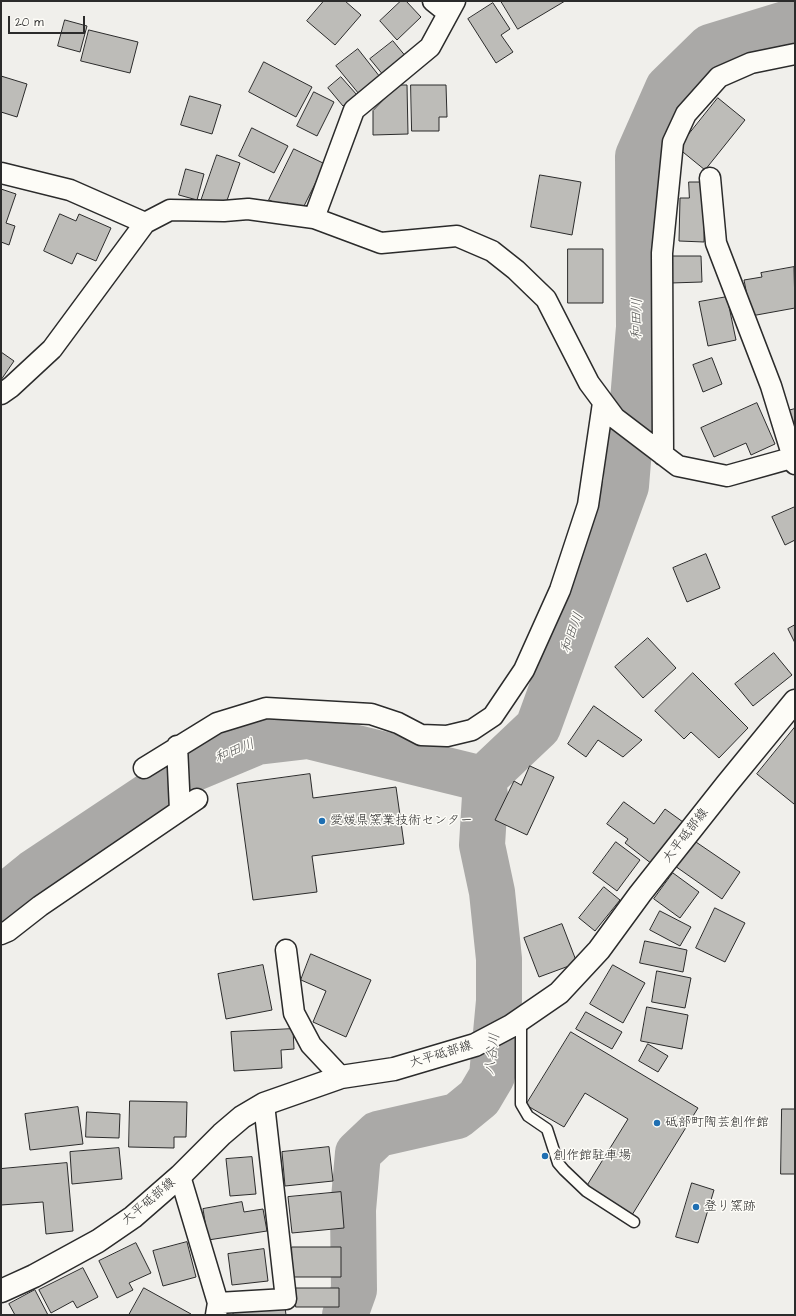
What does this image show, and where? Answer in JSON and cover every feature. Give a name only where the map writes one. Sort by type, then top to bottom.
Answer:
[{"type":"main road","name":"大平砥部線","points":[[1,1291],[34,1276],[98,1241],[133,1218],[180,1176],[222,1134],[242,1117],[264,1104],[341,1077],[394,1069],[475,1045],[516,1023],[559,993],[599,950],[727,784],[795,701]]},
{"type":"street","points":[[314,218],[354,110],[430,47],[446,5]]},
{"type":"street","points":[[658,451],[662,253],[673,142],[686,114],[719,78],[750,63],[795,54]]},
{"type":"street","points":[[1,173],[70,190],[145,223]]},
{"type":"street","points":[[1,394],[11,387],[52,349],[145,223],[170,210],[224,211],[248,209],[314,218],[381,243],[457,236],[492,251],[516,270],[546,299],[589,384],[609,411],[678,466],[727,476],[794,460],[771,386],[716,243],[710,178]]},
{"type":"street","points":[[144,768],[178,751],[216,723],[266,708],[372,714],[421,735],[447,736],[472,730],[493,716],[524,670],[560,590],[588,505],[609,411]]},
{"type":"street","points":[[1,934],[8,931],[40,906],[186,803],[178,751]]},
{"type":"street","points":[[286,950],[294,1013],[311,1045],[341,1077]]},
{"type":"street","points":[[180,1176],[217,1309],[286,1299],[264,1104]]},
{"type":"lane","points":[[516,1023],[521,1104],[528,1116],[547,1129],[558,1163],[564,1170],[586,1191],[634,1222]]},
{"type":"building","points":[[324,1],[345,1],[361,15],[335,45],[307,21]]},
{"type":"building","points":[[401,1],[406,1],[421,17],[397,40],[380,21]]},
{"type":"building","points":[[501,1],[565,1],[518,29]]},
{"type":"building","points":[[493,3],[510,29],[501,35],[513,52],[496,63],[468,19]]},
{"type":"building","points":[[65,20],[87,26],[80,52],[58,46]]},
{"type":"building","points":[[89,30],[138,42],[130,73],[81,61]]},
{"type":"building","points":[[393,41],[407,58],[384,76],[370,59]]},
{"type":"building","points":[[358,49],[380,77],[359,94],[336,66]]},
{"type":"building","points":[[264,62],[312,87],[296,117],[249,92]]},
{"type":"building","points":[[1,76],[27,84],[17,117],[1,112]]},
{"type":"building","points":[[341,77],[357,95],[343,106],[328,88]]},
{"type":"building","points":[[398,85],[407,85],[408,134],[373,135],[373,111]]},
{"type":"building","points":[[411,85],[446,85],[447,117],[439,117],[439,131],[412,131]]},
{"type":"building","points":[[314,92],[334,102],[317,136],[297,126]]},
{"type":"building","points":[[190,96],[221,105],[212,134],[181,125]]},
{"type":"building","points":[[718,98],[745,120],[705,170],[678,148]]},
{"type":"building","points":[[252,128],[288,146],[274,173],[239,156]]},
{"type":"building","points":[[294,149],[325,164],[302,210],[287,203],[284,207],[269,200]]},
{"type":"building","points":[[217,155],[240,163],[224,209],[201,201]]},
{"type":"building","points":[[186,169],[204,174],[197,200],[179,195]]},
{"type":"building","points":[[540,175],[581,182],[572,235],[531,227]]},
{"type":"building","points":[[689,182],[705,182],[704,242],[679,241],[680,198],[689,198]]},
{"type":"building","points":[[1,189],[16,194],[6,223],[15,226],[9,245],[1,242]]},
{"type":"building","points":[[60,214],[76,221],[79,214],[111,228],[96,261],[77,253],[72,264],[44,251]]},
{"type":"building","points":[[568,249],[603,249],[603,303],[568,303]]},
{"type":"building","points":[[671,256],[701,256],[702,282],[671,283]]},
{"type":"building","points":[[794,267],[795,308],[751,316],[744,280],[762,277],[761,273]]},
{"type":"building","points":[[727,297],[736,340],[708,346],[699,302]]},
{"type":"building","points":[[1,352],[14,361],[1,380]]},
{"type":"building","points":[[712,358],[722,384],[703,392],[693,365]]},
{"type":"building","points":[[757,403],[775,444],[751,455],[746,443],[714,457],[701,428]]},
{"type":"building","points":[[795,409],[795,446],[787,411]]},
{"type":"building","points":[[795,507],[795,540],[785,545],[772,517]]},
{"type":"building","points":[[706,554],[720,588],[687,602],[673,568]]},
{"type":"building","points":[[795,625],[795,643],[788,629]]},
{"type":"building","points":[[648,638],[676,668],[643,698],[615,667]]},
{"type":"building","points":[[774,653],[792,675],[753,706],[735,684]]},
{"type":"building","points":[[693,673],[748,728],[719,758],[691,732],[684,739],[655,711]]},
{"type":"building","points":[[594,706],[642,740],[623,757],[598,740],[586,757],[568,744]]},
{"type":"building","points":[[795,727],[795,803],[794,804],[757,774]]},
{"type":"building","points":[[530,766],[554,777],[527,835],[495,820],[514,781],[521,785]]},
{"type":"building","name":"愛媛県窯業技術センター","points":[[310,774],[313,798],[396,787],[404,844],[312,856],[317,892],[253,900],[237,784]]},
{"type":"building","points":[[624,802],[654,824],[665,809],[683,822],[652,864],[625,843],[628,839],[607,824]]},
{"type":"building","points":[[693,840],[740,872],[722,899],[675,866]]},
{"type":"building","points":[[616,842],[640,860],[617,891],[593,873]]},
{"type":"building","points":[[673,873],[699,892],[680,918],[654,899]]},
{"type":"building","points":[[604,887],[620,900],[595,931],[579,918]]},
{"type":"building","points":[[715,908],[745,923],[725,962],[696,948]]},
{"type":"building","points":[[660,911],[691,927],[680,946],[650,930]]},
{"type":"building","points":[[562,924],[577,963],[539,977],[524,938]]},
{"type":"building","points":[[645,941],[687,950],[683,972],[640,963]]},
{"type":"building","points":[[311,954],[371,980],[346,1037],[313,1022],[326,991],[301,980]]},
{"type":"building","points":[[263,965],[272,1010],[226,1019],[218,974]]},
{"type":"building","points":[[613,965],[645,983],[623,1023],[590,1004]]},
{"type":"building","points":[[657,971],[691,978],[685,1008],[652,1002]]},
{"type":"building","points":[[647,1007],[688,1015],[682,1049],[641,1041]]},
{"type":"building","points":[[586,1012],[622,1032],[612,1049],[576,1029]]},
{"type":"building","points":[[293,1029],[294,1049],[281,1050],[282,1068],[234,1071],[231,1032]]},
{"type":"building","name":"砥部町陶芸創作館","points":[[571,1032],[698,1108],[632,1215],[586,1187],[628,1119],[585,1093],[564,1127],[526,1105]]},
{"type":"building","points":[[648,1044],[668,1056],[658,1072],[639,1061]]},
{"type":"building","points":[[130,1101],[187,1102],[186,1137],[174,1137],[174,1148],[129,1147]]},
{"type":"building","points":[[78,1107],[83,1144],[30,1150],[25,1114]]},
{"type":"building","points":[[782,1109],[795,1109],[795,1174],[781,1174]]},
{"type":"building","points":[[87,1112],[120,1114],[119,1138],[86,1137]]},
{"type":"building","points":[[329,1147],[333,1181],[285,1186],[282,1152]]},
{"type":"building","points":[[119,1148],[122,1179],[72,1184],[70,1152]]},
{"type":"building","points":[[252,1157],[256,1194],[230,1196],[226,1159]]},
{"type":"building","points":[[67,1163],[73,1231],[46,1234],[43,1202],[1,1205],[1,1169]]},
{"type":"building","points":[[692,1183],[714,1190],[698,1243],[676,1237]]},
{"type":"building","points":[[341,1192],[344,1228],[292,1233],[288,1197]]},
{"type":"building","points":[[242,1202],[244,1212],[263,1209],[267,1231],[208,1240],[203,1209]]},
{"type":"building","points":[[187,1242],[196,1277],[163,1286],[153,1251]]},
{"type":"building","points":[[136,1243],[151,1273],[129,1283],[133,1290],[117,1298],[99,1261]]},
{"type":"building","points":[[292,1247],[341,1247],[341,1277],[292,1277]]},
{"type":"building","points":[[264,1249],[268,1281],[232,1285],[228,1254]]},
{"type":"building","points":[[83,1268],[98,1297],[77,1308],[73,1301],[51,1313],[39,1290]]},
{"type":"building","points":[[144,1288],[191,1314],[191,1315],[129,1315]]},
{"type":"building","points":[[296,1288],[339,1288],[339,1307],[296,1307]]},
{"type":"building","points":[[35,1290],[48,1315],[15,1315],[9,1304]]},
{"type":"building","points":[[285,1307],[286,1315],[233,1315],[233,1308]]},
{"type":"waterway","name":"和田川","points":[[483,779],[538,727],[626,486],[639,327],[638,156],[668,88],[710,47],[795,21]]},
{"type":"waterway","name":"和田川","points":[[1,899],[33,873],[183,773],[257,742],[308,736],[483,779]]},
{"type":"waterway","name":"八谷川","points":[[345,1315],[354,1290],[353,1210],[358,1153],[378,1134],[457,1116],[479,1098],[492,1076],[499,1001],[499,959],[492,892],[482,845],[485,796],[483,779]]},
{"type":"place","name":"愛媛県窯業技術センター","points":[[322,821]]},
{"type":"place","name":"砥部町陶芸創作館","points":[[657,1123]]},
{"type":"place","name":"創作館駐車場","points":[[545,1156]]},
{"type":"place","name":"登り窯跡","points":[[696,1207]]}]
